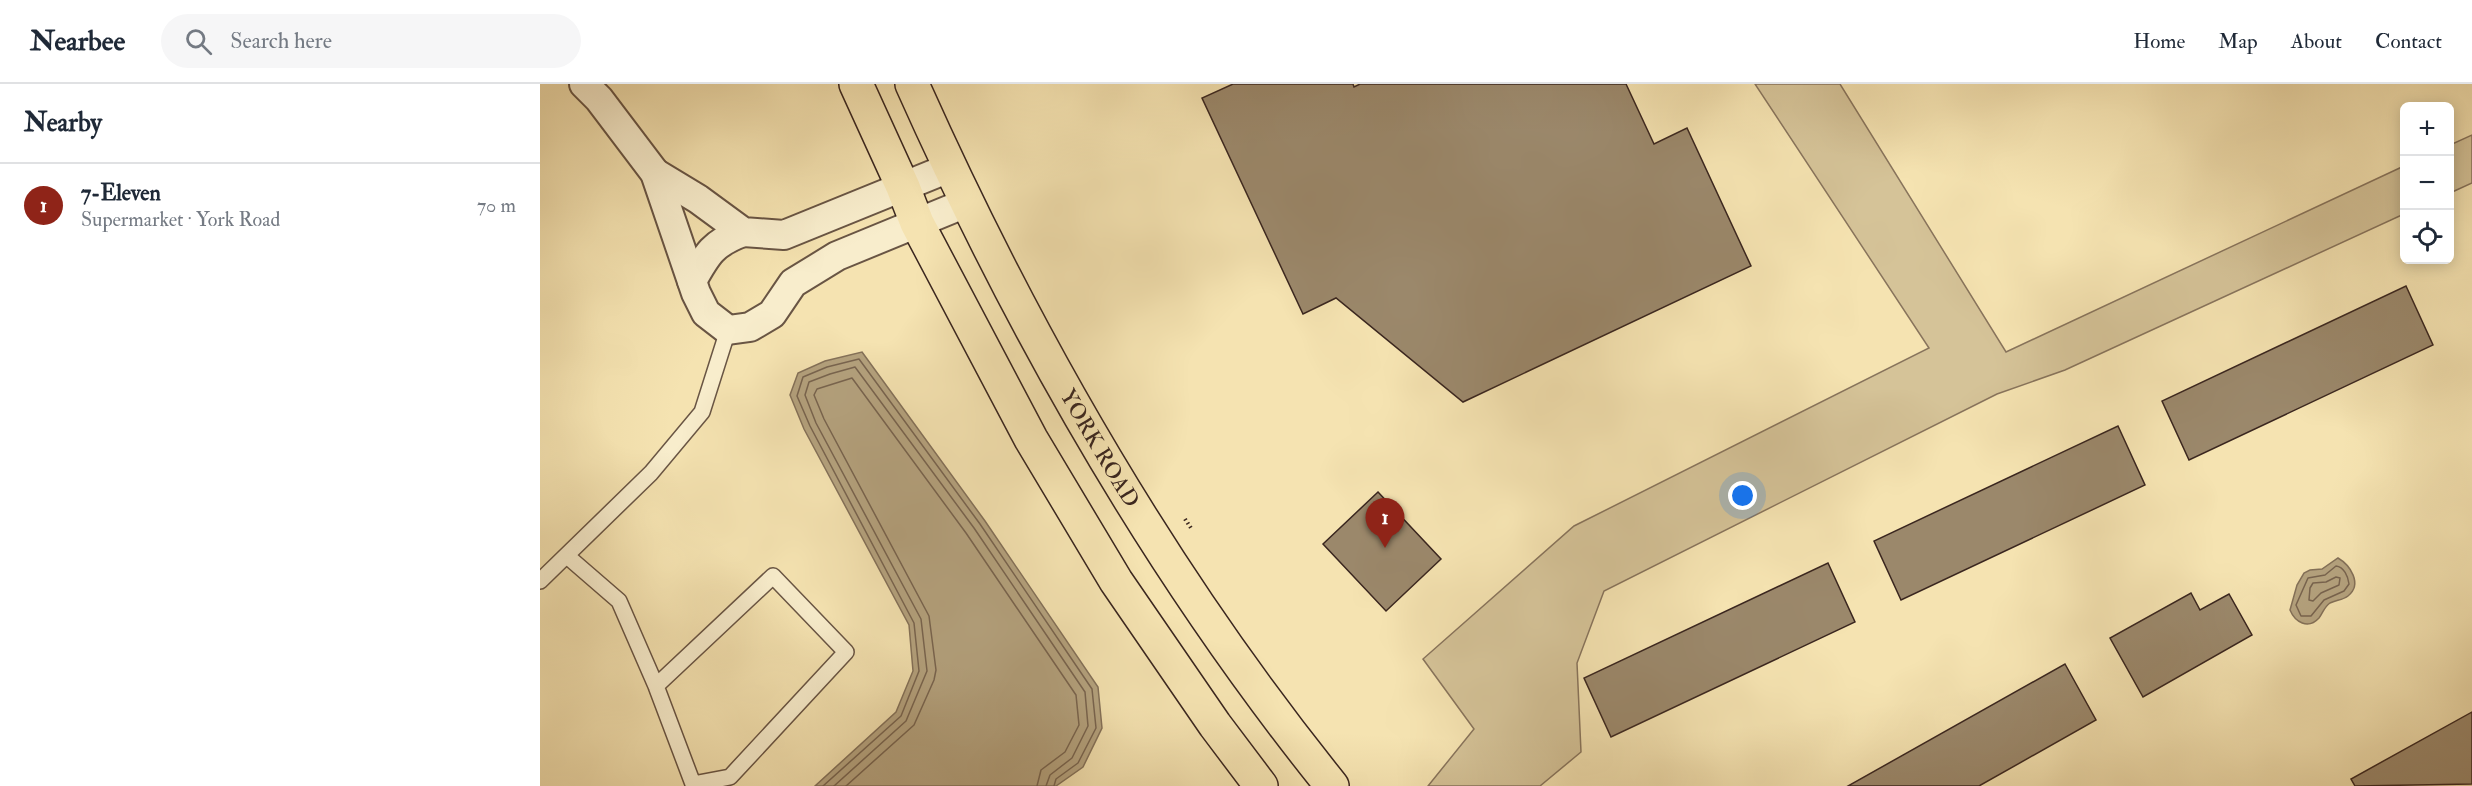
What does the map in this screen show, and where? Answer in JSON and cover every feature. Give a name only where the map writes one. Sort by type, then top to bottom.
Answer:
[{"type":"highway","points":[[856,84],[917,223],[1032,439],[1116,581],[1215,725],[1261,786]]},
{"type":"highway","name":"YORK ROAD","points":[[912,84],[988,248],[1082,420],[1145,523],[1211,624],[1332,786]]},
{"type":"street","points":[[584,84],[599,99],[655,173],[692,281],[706,313],[728,330],[750,327],[772,314],[793,283],[837,256],[966,203]]},
{"type":"street","points":[[692,281],[707,255],[722,240],[743,232],[784,235],[949,168]]},
{"type":"street","points":[[655,173],[698,199],[743,232]]},
{"type":"lane","points":[[540,580],[651,473],[702,412],[728,330]]},
{"type":"lane","points":[[567,556],[619,601],[656,686],[693,784],[730,777],[846,652],[773,576],[656,686]]},
{"type":"shaded area","points":[[1755,84],[1840,84],[2006,352],[2400,168],[2400,216],[2065,370],[1997,394],[1604,591],[1577,663],[1581,752],[1540,786],[1428,786],[1474,729],[1423,659],[1574,526],[1929,348]]},
{"type":"shaded area","points":[[2472,135],[2472,183],[2454,191],[2454,156],[2454,143]]},
{"type":"water","points":[[862,352],[985,521],[1098,687],[1102,728],[1083,767],[1056,786],[815,786],[896,712],[913,671],[909,625],[804,429],[790,395],[798,373],[825,361]]},
{"type":"water","points":[[2338,558],[2347,565],[2353,575],[2355,581],[2352,591],[2346,597],[2328,605],[2315,622],[2306,624],[2298,621],[2290,610],[2297,585],[2304,573],[2322,569]]},
{"type":"building","points":[[1233,84],[1353,84],[1354,87],[1360,84],[1626,84],[1654,144],[1687,128],[1751,266],[1463,402],[1336,298],[1303,314],[1202,98]]},
{"type":"building","points":[[2406,286],[2433,345],[2189,460],[2162,401]]},
{"type":"building","points":[[2118,426],[2145,485],[1901,600],[1874,541]]},
{"type":"building","points":[[1378,492],[1441,559],[1386,611],[1323,544]]},
{"type":"building","points":[[1828,563],[1855,622],[1611,737],[1584,678]]},
{"type":"building","points":[[2191,593],[2200,610],[2229,594],[2252,635],[2143,697],[2110,638]]},
{"type":"building","points":[[2065,664],[2096,720],[1979,786],[1848,786]]},
{"type":"building","points":[[2472,712],[2472,784],[2355,786],[2351,779]]},
{"type":"place","name":"7-Eleven","points":[[1385,548]]}]
